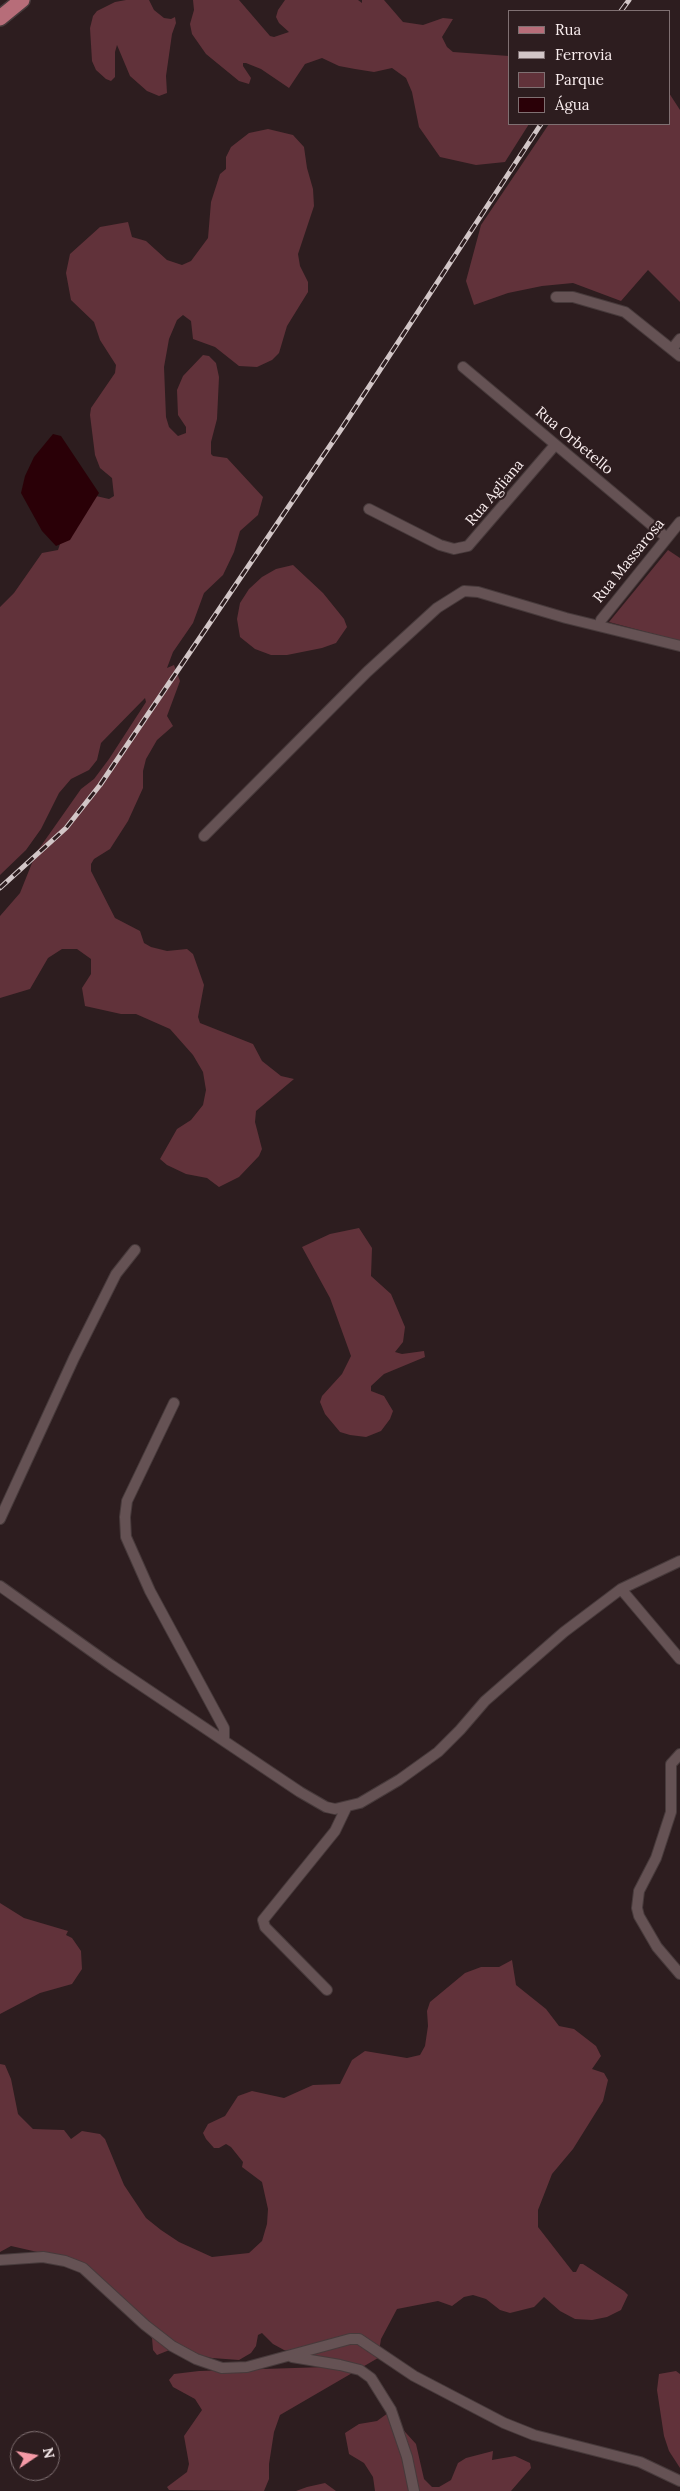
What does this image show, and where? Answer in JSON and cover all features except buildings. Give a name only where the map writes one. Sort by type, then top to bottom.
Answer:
[{"type":"main road","points":[[0,18],[22,0]]},
{"type":"street","points":[[556,297],[573,297],[625,312],[676,352],[680,340]]},
{"type":"street","name":"Rua Orbetello","points":[[463,367],[667,538]]},
{"type":"street","name":"Rua Agliana","points":[[369,509],[440,545],[454,549],[468,546],[556,445]]},
{"type":"street","name":"Rua Massarosa","points":[[601,620],[680,522]]},
{"type":"street","points":[[204,836],[368,672],[444,602],[464,590],[478,592],[566,618],[680,646]]},
{"type":"street","points":[[0,1519],[74,1358],[116,1274],[135,1250]]},
{"type":"street","points":[[174,1403],[127,1501],[126,1531],[130,1548],[150,1591],[224,1728],[224,1741]]},
{"type":"street","points":[[0,1586],[300,1792],[326,1807],[346,1808],[360,1803],[399,1780],[438,1752],[485,1701],[514,1674],[564,1632],[621,1589],[680,1561]]},
{"type":"street","points":[[621,1589],[680,1659]]},
{"type":"street","points":[[680,1754],[671,1764],[671,1812],[656,1858],[640,1891],[638,1908],[639,1916],[657,1947],[680,1974]]},
{"type":"street","points":[[327,1990],[265,1927],[263,1920],[341,1823],[346,1808]]},
{"type":"street","points":[[0,2260],[43,2257],[65,2261],[83,2268],[145,2325],[172,2346],[209,2365],[222,2368],[247,2367],[350,2339],[359,2339],[414,2376],[504,2423],[534,2435],[640,2462],[680,2481]]},
{"type":"street","points":[[288,2356],[360,2370],[371,2378],[390,2410],[408,2457],[414,2491]]},
{"type":"green space","points":[[149,0],[154,10],[164,18],[171,19],[175,17],[176,23],[172,34],[166,76],[167,93],[159,96],[147,91],[130,76],[117,45],[115,52],[115,77],[111,81],[96,70],[92,61],[90,28],[93,16],[97,11],[115,2]]},
{"type":"green space","points":[[193,0],[239,0],[270,36],[274,37],[289,32],[279,23],[276,17],[278,10],[285,0],[358,0],[362,3],[362,0],[384,0],[403,22],[423,25],[443,18],[453,19],[442,37],[447,47],[453,52],[508,56],[508,125],[528,125],[505,162],[476,165],[440,157],[419,127],[412,92],[406,78],[392,68],[374,72],[339,66],[322,58],[305,64],[289,88],[261,69],[243,63],[251,78],[249,84],[239,81],[206,54],[192,34],[190,24],[194,10]]},
{"type":"green space","points":[[670,95],[680,110],[680,302],[648,270],[621,301],[573,283],[542,286],[508,293],[474,305],[466,281],[481,225],[548,125],[670,125]]},
{"type":"green space","points":[[268,129],[293,135],[304,147],[313,189],[314,206],[298,254],[300,266],[308,282],[308,292],[287,326],[279,353],[272,360],[257,367],[239,366],[215,347],[193,339],[191,321],[183,315],[177,320],[169,339],[164,367],[166,417],[169,427],[178,436],[186,433],[186,427],[178,415],[177,390],[183,376],[203,355],[209,356],[216,363],[219,377],[217,419],[211,442],[211,454],[227,458],[263,497],[258,515],[240,531],[234,552],[223,575],[204,593],[193,623],[173,652],[167,668],[174,665],[180,681],[167,716],[173,726],[157,740],[146,759],[143,771],[143,788],[128,821],[110,849],[94,859],[91,864],[91,871],[115,918],[140,931],[144,943],[151,947],[167,951],[187,949],[193,954],[204,985],[198,1017],[200,1023],[253,1044],[262,1061],[281,1076],[294,1079],[256,1111],[255,1122],[262,1149],[259,1156],[239,1177],[219,1187],[207,1178],[186,1174],[167,1165],[160,1159],[177,1129],[191,1120],[203,1105],[206,1090],[203,1072],[193,1055],[170,1029],[136,1014],[121,1014],[85,1006],[82,988],[91,974],[91,959],[77,949],[62,949],[48,958],[30,989],[0,998],[0,916],[20,893],[36,853],[81,789],[94,779],[109,759],[146,702],[145,698],[101,743],[97,760],[89,770],[71,779],[59,793],[41,829],[26,850],[0,875],[0,607],[14,593],[42,553],[58,550],[67,523],[96,496],[109,499],[114,496],[112,478],[100,468],[95,455],[90,415],[91,408],[115,373],[116,365],[100,340],[94,322],[71,300],[66,273],[70,254],[100,227],[128,222],[132,237],[146,241],[167,260],[182,265],[191,261],[208,238],[211,202],[220,174],[226,169],[226,157],[231,147],[249,133]]},
{"type":"green space","points":[[668,550],[680,558],[680,641],[609,622]]},
{"type":"green space","points":[[293,565],[323,593],[344,619],[347,627],[336,643],[322,648],[287,655],[271,655],[255,649],[240,637],[237,619],[240,603],[249,589],[262,577],[276,569]]},
{"type":"green space","points":[[359,1228],[372,1248],[371,1276],[391,1294],[405,1327],[403,1342],[395,1352],[402,1354],[424,1351],[425,1357],[384,1374],[371,1386],[371,1391],[384,1396],[393,1411],[390,1419],[381,1431],[366,1437],[340,1432],[325,1414],[320,1402],[322,1396],[342,1374],[351,1356],[330,1298],[302,1247],[330,1234]]},
{"type":"green space","points":[[0,1903],[24,1918],[68,1931],[66,1935],[72,1938],[81,1951],[82,1969],[72,1984],[40,1993],[0,2014]]},
{"type":"green space","points":[[512,1960],[516,1985],[546,2009],[559,2026],[574,2029],[596,2046],[601,2056],[592,2069],[604,2073],[608,2080],[603,2101],[573,2149],[552,2174],[538,2210],[538,2227],[573,2272],[576,2272],[580,2264],[583,2264],[628,2295],[621,2310],[607,2317],[592,2320],[575,2319],[560,2311],[544,2297],[534,2307],[510,2313],[500,2310],[486,2299],[473,2295],[464,2297],[452,2306],[438,2301],[397,2309],[381,2339],[378,2358],[280,2415],[274,2432],[269,2464],[269,2479],[264,2491],[169,2490],[167,2487],[187,2472],[189,2464],[184,2436],[202,2410],[195,2399],[173,2387],[169,2380],[174,2374],[199,2371],[326,2367],[324,2359],[284,2350],[273,2344],[262,2333],[258,2335],[256,2346],[251,2353],[239,2360],[212,2358],[172,2349],[157,2355],[153,2350],[152,2338],[126,2304],[64,2258],[11,2246],[0,2252],[0,2064],[5,2065],[11,2079],[18,2114],[33,2129],[64,2130],[71,2139],[82,2131],[100,2134],[105,2139],[124,2185],[146,2218],[161,2230],[179,2242],[212,2257],[249,2253],[262,2241],[267,2224],[268,2209],[262,2182],[242,2167],[243,2162],[231,2147],[226,2144],[219,2148],[214,2148],[203,2133],[208,2124],[225,2116],[238,2096],[252,2091],[284,2098],[313,2085],[340,2084],[352,2060],[365,2051],[407,2058],[420,2055],[425,2046],[428,2026],[427,2011],[430,2002],[465,1973],[481,1967],[499,1967]]},
{"type":"green space","points":[[676,2371],[680,2374],[680,2468],[669,2451],[664,2436],[657,2390],[659,2374]]},
{"type":"green space","points":[[388,2413],[416,2444],[424,2479],[432,2487],[439,2487],[451,2480],[458,2463],[466,2458],[493,2451],[492,2460],[515,2456],[530,2463],[531,2468],[511,2491],[375,2491],[373,2477],[364,2463],[349,2454],[345,2433],[359,2424],[377,2421]]},
{"type":"green space","points":[[325,2483],[336,2491],[296,2491],[307,2487]]},
{"type":"water","points":[[53,434],[61,436],[99,493],[70,540],[56,546],[42,531],[21,493],[25,476],[34,457]]},
{"type":"railway","points":[[622,10],[629,0]]},
{"type":"railway","points":[[0,888],[66,828],[100,785],[342,428],[540,125]]}]
